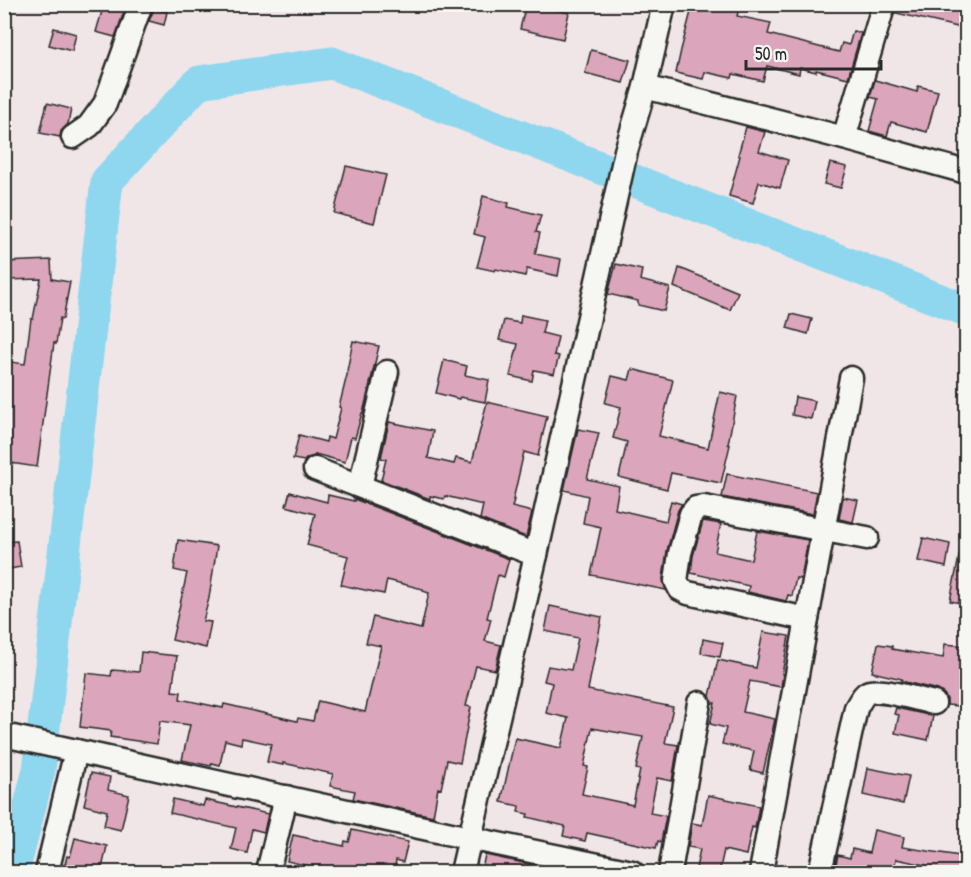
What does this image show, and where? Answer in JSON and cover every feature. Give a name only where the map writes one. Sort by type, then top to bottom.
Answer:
[{"type":"street","points":[[73,136],[89,126],[105,104],[141,4]]},
{"type":"street","points":[[462,873],[536,555],[613,206],[645,87],[664,4]]},
{"type":"street","points":[[844,138],[884,4]]},
{"type":"street","points":[[645,87],[966,172]]},
{"type":"street","points":[[360,486],[387,372]]},
{"type":"street","points":[[761,873],[851,378]]},
{"type":"street","points":[[315,468],[536,555]]},
{"type":"street","points":[[807,619],[680,589],[676,581],[680,553],[691,514],[696,508],[704,507],[867,538]]},
{"type":"street","points":[[820,873],[856,708],[861,700],[868,692],[879,691],[934,703]]},
{"type":"street","points":[[670,873],[699,703]]},
{"type":"street","points":[[9,736],[633,873]]},
{"type":"street","points":[[47,873],[72,750]]},
{"type":"street","points":[[268,873],[286,797]]},
{"type":"building","points":[[104,4],[125,9],[115,37],[96,32]]},
{"type":"building","points":[[526,4],[569,13],[563,39],[520,29]]},
{"type":"building","points":[[693,4],[740,4],[737,16],[771,23],[768,34],[839,52],[842,43],[849,45],[853,31],[861,33],[848,78],[800,68],[799,74],[767,66],[763,81],[733,74],[732,78],[705,72],[703,79],[676,73]]},
{"type":"building","points":[[897,4],[951,4],[966,8],[966,29],[896,13]]},
{"type":"building","points":[[154,9],[167,12],[164,25],[149,21]]},
{"type":"building","points":[[54,28],[76,34],[72,51],[49,45]]},
{"type":"building","points":[[591,50],[630,60],[623,83],[585,73]]},
{"type":"building","points":[[875,80],[917,92],[918,86],[938,91],[927,132],[891,122],[887,136],[869,131],[878,99],[870,97]]},
{"type":"building","points":[[47,103],[71,109],[68,124],[61,131],[60,137],[40,133]]},
{"type":"building","points":[[746,127],[765,132],[759,151],[788,160],[780,188],[759,182],[753,203],[729,196]]},
{"type":"building","points":[[830,163],[847,167],[841,188],[824,184]]},
{"type":"building","points":[[346,166],[386,175],[374,223],[334,213]]},
{"type":"building","points":[[483,196],[509,203],[508,207],[541,215],[536,232],[540,233],[535,254],[561,259],[558,276],[527,269],[525,276],[477,267],[485,237],[474,234]]},
{"type":"building","points":[[51,260],[52,279],[70,282],[63,319],[60,318],[56,344],[54,343],[37,467],[4,462],[4,412],[9,383],[4,383],[4,361],[25,364],[31,319],[33,319],[41,279],[4,280],[4,262]]},
{"type":"building","points":[[616,264],[642,270],[640,280],[670,288],[664,311],[638,305],[638,301],[608,294]]},
{"type":"building","points":[[679,268],[738,292],[730,310],[674,287]]},
{"type":"building","points":[[791,314],[812,319],[808,334],[787,328]]},
{"type":"building","points":[[521,315],[545,320],[542,333],[558,337],[554,355],[559,356],[554,374],[534,370],[532,381],[510,376],[518,344],[499,340],[504,320],[520,323]]},
{"type":"building","points":[[353,341],[379,346],[363,413],[355,438],[351,437],[345,462],[315,454],[304,461],[293,459],[299,435],[326,442],[327,437],[333,439]]},
{"type":"building","points":[[444,360],[467,366],[465,375],[489,380],[485,402],[436,393]]},
{"type":"building","points":[[632,369],[673,380],[659,436],[708,448],[720,392],[737,396],[728,444],[730,445],[721,483],[671,473],[667,489],[619,477],[627,442],[613,438],[621,407],[605,403],[612,376],[629,380]]},
{"type":"building","points":[[795,397],[815,401],[811,419],[792,415]]},
{"type":"building","points":[[487,402],[547,416],[538,456],[524,452],[513,500],[512,507],[532,512],[526,537],[480,519],[483,505],[445,496],[444,499],[430,496],[430,499],[381,480],[386,459],[381,458],[389,422],[433,431],[428,458],[454,464],[456,458],[472,462]]},
{"type":"building","points":[[578,429],[599,433],[587,479],[619,486],[615,509],[666,521],[671,501],[682,504],[678,510],[667,551],[663,579],[666,590],[591,575],[601,527],[583,523],[588,496],[564,490]]},
{"type":"building","points":[[727,474],[817,492],[813,514],[722,497]]},
{"type":"building","points":[[290,492],[327,502],[328,495],[354,501],[354,499],[509,559],[504,577],[498,575],[487,618],[491,619],[485,641],[501,645],[495,670],[476,666],[466,706],[471,707],[460,763],[447,760],[441,789],[438,788],[433,816],[353,799],[355,791],[330,786],[333,774],[283,763],[283,765],[267,762],[271,744],[242,738],[241,744],[225,740],[220,765],[212,763],[211,766],[182,760],[190,725],[160,721],[157,744],[110,737],[111,731],[80,727],[86,673],[111,676],[112,670],[139,672],[141,652],[177,656],[172,691],[181,692],[180,699],[223,708],[224,704],[297,721],[298,718],[313,721],[318,701],[365,712],[381,646],[366,643],[373,617],[421,629],[429,593],[423,589],[387,580],[384,594],[341,585],[348,556],[307,545],[315,514],[286,506]]},
{"type":"building","points":[[843,497],[858,500],[853,522],[839,519]]},
{"type":"building","points":[[703,521],[721,524],[715,552],[751,560],[757,531],[808,540],[801,579],[796,578],[792,596],[788,595],[786,601],[748,592],[749,586],[691,573],[693,556]]},
{"type":"building","points":[[923,538],[950,544],[946,567],[918,561]]},
{"type":"building","points":[[178,540],[217,546],[203,621],[211,622],[206,648],[172,640],[187,573],[174,570]]},
{"type":"building","points":[[17,541],[21,567],[4,570],[4,542]]},
{"type":"building","points":[[960,552],[966,553],[966,604],[950,601]]},
{"type":"building","points":[[550,606],[602,617],[588,690],[673,707],[665,743],[678,745],[672,781],[657,778],[650,813],[666,816],[661,842],[658,841],[656,848],[587,833],[585,841],[563,836],[565,826],[527,817],[528,814],[518,812],[519,806],[501,802],[515,738],[561,748],[568,718],[546,713],[552,683],[544,681],[548,666],[571,670],[578,638],[545,631]],"holes":[[[592,728],[643,737],[636,769],[640,770],[633,805],[582,794],[588,767],[584,766]]]},
{"type":"building","points":[[763,632],[789,636],[781,687],[750,681],[743,712],[775,719],[763,773],[750,770],[754,751],[722,744],[726,728],[710,724],[715,703],[712,703],[710,696],[718,660],[756,668]]},
{"type":"building","points":[[703,639],[723,643],[720,657],[701,653]]},
{"type":"building","points":[[878,644],[892,646],[892,649],[943,658],[945,644],[966,646],[966,679],[962,678],[958,706],[947,705],[944,694],[938,690],[872,672]]},
{"type":"building","points":[[896,708],[933,716],[928,740],[895,733],[899,715],[894,714]]},
{"type":"building","points":[[868,768],[909,776],[903,804],[863,795]]},
{"type":"building","points":[[91,773],[110,777],[108,790],[129,795],[121,830],[104,826],[107,811],[84,805]]},
{"type":"building","points":[[708,795],[759,806],[746,855],[724,850],[719,873],[695,873],[700,849],[688,847],[692,823],[702,825]]},
{"type":"building","points":[[173,799],[203,806],[205,800],[268,814],[264,832],[252,829],[247,853],[231,849],[236,828],[170,813]]},
{"type":"building","points":[[352,830],[408,842],[403,862],[396,860],[394,873],[317,873],[318,868],[287,861],[293,835],[344,846],[345,841],[349,842]]},
{"type":"building","points":[[874,830],[904,837],[902,847],[966,857],[966,873],[924,873],[925,865],[896,859],[893,873],[834,873],[838,855],[850,858],[852,849],[869,853]]},
{"type":"building","points":[[75,838],[107,846],[101,873],[63,873]]},
{"type":"building","points":[[485,855],[562,871],[562,873],[481,873]]},
{"type":"waterway","points":[[13,872],[39,770],[107,181],[199,82],[332,63],[966,310]]}]
